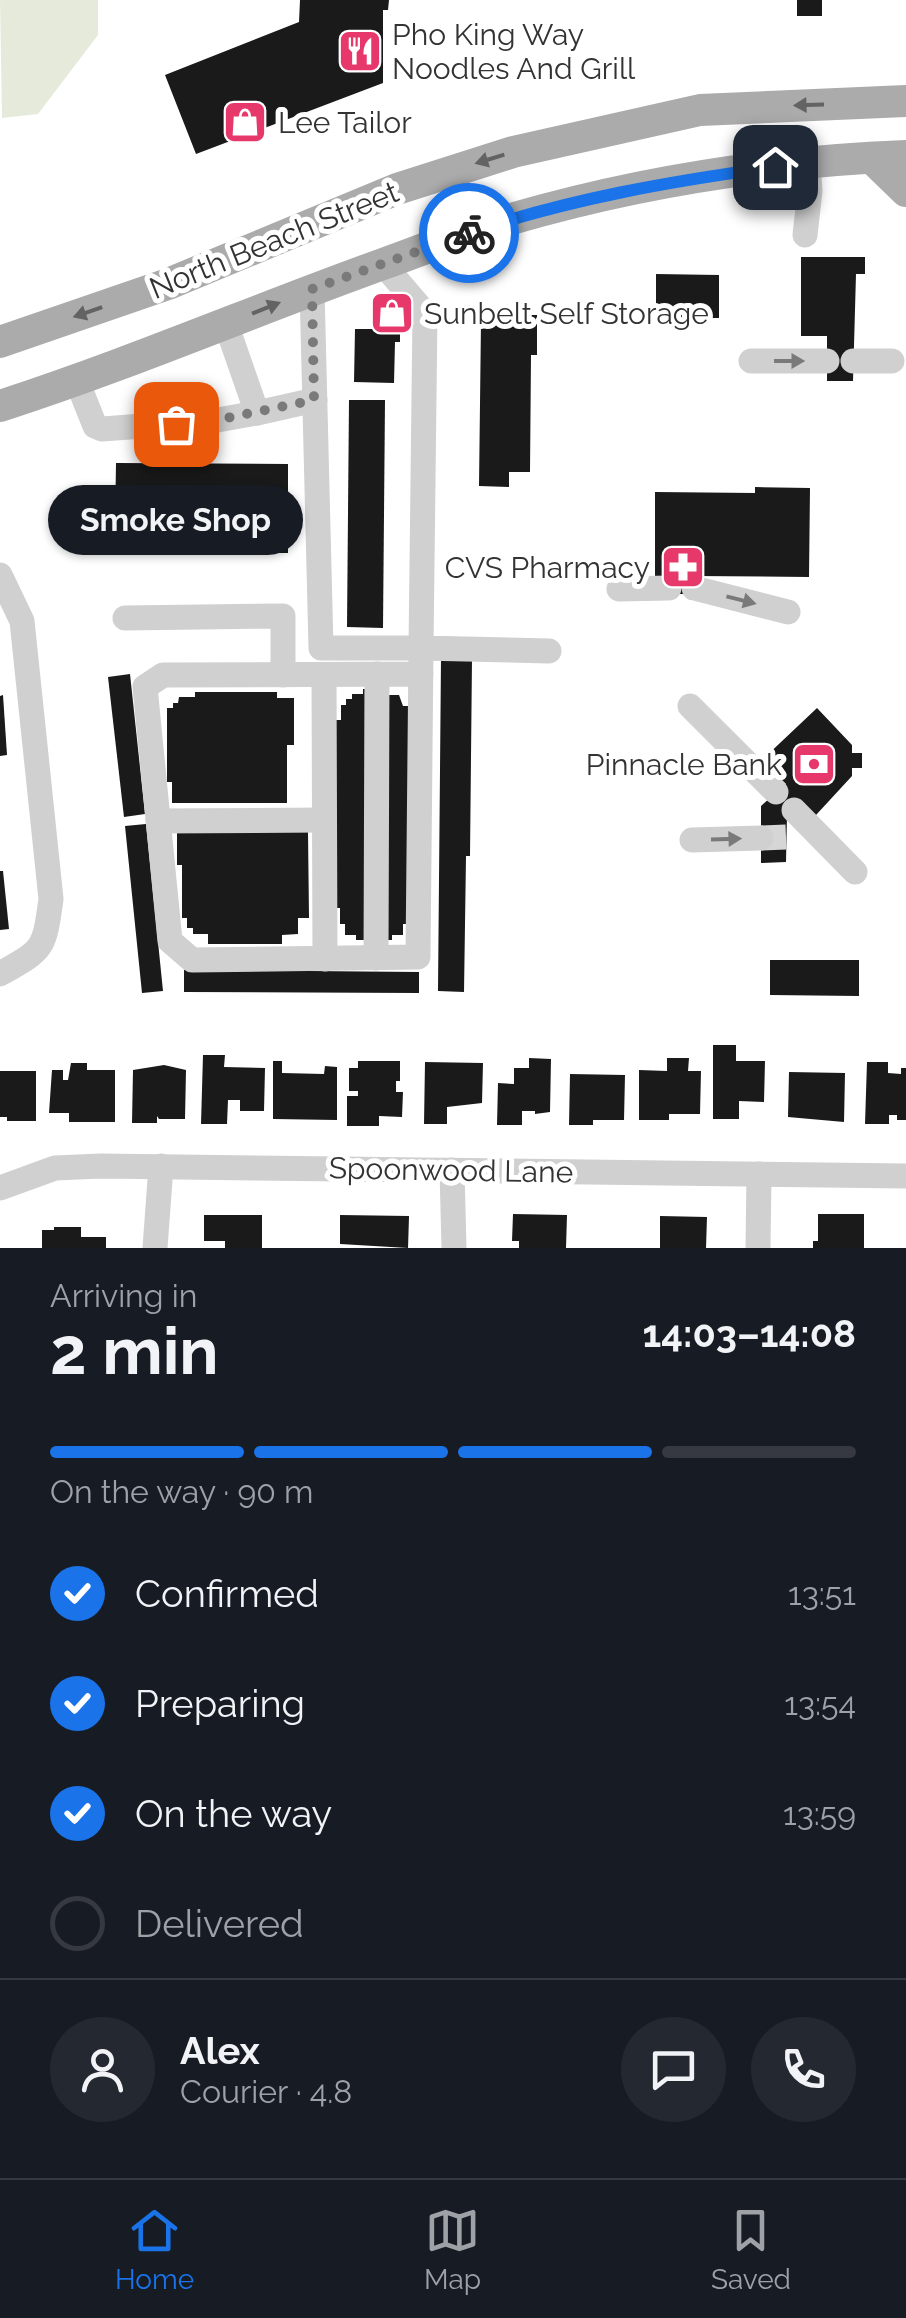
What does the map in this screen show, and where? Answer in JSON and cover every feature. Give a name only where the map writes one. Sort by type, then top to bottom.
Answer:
[{"type":"main road","name":"North Beach Street","points":[[0,342],[168,284],[398,189],[513,152],[700,110],[906,101]]},
{"type":"main road","name":"North Beach Street","points":[[0,406],[511,219],[624,191],[808,163],[906,156]]},
{"type":"main road","points":[[872,158],[906,191]]},
{"type":"street","points":[[805,235],[810,191],[808,163]]},
{"type":"street","points":[[384,264],[426,313],[418,957],[192,960],[170,941],[145,688],[163,675],[377,674],[421,661]]},
{"type":"street","points":[[312,289],[321,648],[421,661],[549,651]]},
{"type":"street","points":[[226,324],[257,413]]},
{"type":"street","points":[[751,361],[892,362]]},
{"type":"street","points":[[77,381],[95,426],[102,429],[212,421],[314,400]]},
{"type":"street","points":[[0,575],[22,621],[51,900],[47,932],[37,954],[0,974]]},
{"type":"street","points":[[619,589],[682,588],[788,612]]},
{"type":"street","points":[[125,618],[283,616],[283,675]]},
{"type":"street","points":[[376,958],[377,674]]},
{"type":"street","points":[[324,675],[325,958]]},
{"type":"street","points":[[690,706],[855,872]]},
{"type":"street","points":[[158,821],[324,820]]},
{"type":"street","points":[[692,840],[819,836]]},
{"type":"street","points":[[155,1248],[160,1166]]},
{"type":"street","name":"Spoonwood Lane","points":[[0,1188],[55,1168],[160,1166],[906,1176]]},
{"type":"street","points":[[452,1170],[454,1248]]},
{"type":"street","points":[[758,1248],[759,1174]]},
{"type":"shaded area","points":[[0,0],[98,0],[98,35],[38,114],[2,118]]},
{"type":"building","points":[[300,0],[389,0],[388,10],[383,10],[383,83],[196,154],[165,75],[299,22]]},
{"type":"building","points":[[797,0],[822,0],[822,16],[797,16]]},
{"type":"building","points":[[801,257],[865,257],[865,274],[856,274],[853,381],[827,381],[827,336],[801,336]]},
{"type":"building","points":[[656,274],[719,275],[719,318],[656,318]]},
{"type":"building","points":[[490,315],[537,315],[537,355],[531,355],[530,472],[509,472],[509,487],[479,486],[481,321],[490,321]]},
{"type":"building","points":[[355,329],[400,329],[400,342],[395,342],[394,383],[354,382]]},
{"type":"building","points":[[349,400],[385,400],[383,628],[347,627]]},
{"type":"building","points":[[116,463],[288,464],[288,553],[236,553],[236,504],[220,504],[220,526],[115,525]]},
{"type":"building","name":"CVS Pharmacy","points":[[755,487],[810,488],[809,577],[694,576],[694,594],[669,594],[669,576],[655,576],[655,492],[755,493]]},
{"type":"building","points":[[441,659],[472,659],[464,992],[438,991]]},
{"type":"building","points":[[130,674],[145,814],[124,817],[108,677]]},
{"type":"building","points":[[363,689],[368,689],[367,940],[356,940],[356,935],[345,935],[340,908],[335,908],[335,720],[341,720],[341,705],[346,705],[346,699],[352,699],[352,694],[363,694]]},
{"type":"building","points":[[195,692],[277,692],[277,698],[294,698],[294,745],[287,745],[287,803],[172,803],[172,782],[167,782],[167,708],[173,708],[179,697],[195,697]]},
{"type":"building","points":[[3,695],[7,755],[0,756],[0,696]]},
{"type":"building","points":[[388,695],[399,695],[403,706],[410,706],[409,924],[403,924],[403,935],[392,935],[392,940],[386,940]]},
{"type":"building","name":"Pinnacle Bank","points":[[817,708],[852,745],[852,753],[862,753],[862,768],[852,768],[852,776],[816,815],[787,815],[786,862],[761,863],[761,806],[786,784],[762,760]]},
{"type":"building","points":[[146,824],[163,991],[142,993],[125,826]]},
{"type":"building","points":[[177,832],[308,832],[309,918],[298,918],[298,934],[282,935],[282,944],[208,944],[208,934],[193,934],[193,928],[187,928],[187,918],[182,918],[182,865],[177,865]]},
{"type":"building","points":[[0,871],[9,929],[0,930]]},
{"type":"building","points":[[770,960],[859,960],[859,996],[770,995]]},
{"type":"building","points":[[184,970],[419,972],[419,993],[184,992]]},
{"type":"building","points":[[713,1045],[736,1045],[736,1061],[765,1061],[764,1102],[739,1101],[739,1119],[713,1119]]},
{"type":"building","points":[[203,1055],[225,1055],[224,1067],[265,1068],[264,1111],[240,1111],[240,1100],[228,1100],[227,1124],[201,1124]]},
{"type":"building","points":[[529,1058],[551,1059],[550,1112],[522,1111],[522,1125],[497,1125],[498,1083],[514,1084],[514,1068],[529,1068]]},
{"type":"building","points":[[667,1058],[689,1058],[688,1071],[701,1071],[700,1114],[669,1114],[669,1120],[639,1120],[639,1070],[667,1071]]},
{"type":"building","points":[[273,1061],[282,1061],[282,1073],[324,1074],[325,1066],[337,1067],[337,1120],[273,1119]]},
{"type":"building","points":[[358,1061],[400,1061],[396,1092],[403,1092],[402,1117],[379,1116],[379,1126],[347,1126],[347,1096],[358,1096],[358,1091],[349,1091],[349,1068],[358,1068]]},
{"type":"building","points":[[425,1062],[483,1063],[482,1103],[447,1107],[447,1124],[424,1124]]},
{"type":"building","points":[[867,1062],[888,1062],[888,1073],[901,1074],[901,1068],[906,1068],[906,1120],[889,1115],[889,1124],[865,1124]]},
{"type":"building","points":[[71,1063],[87,1063],[87,1070],[115,1070],[115,1122],[69,1122],[69,1113],[49,1113],[52,1070],[63,1070],[63,1080],[68,1080]]},
{"type":"building","points":[[164,1065],[186,1070],[185,1119],[157,1116],[157,1123],[132,1123],[133,1070]]},
{"type":"building","points":[[0,1071],[36,1071],[36,1121],[7,1121],[7,1117],[0,1117]]},
{"type":"building","points":[[789,1072],[845,1073],[844,1122],[788,1117]]},
{"type":"building","points":[[570,1074],[625,1075],[624,1120],[569,1125]]},
{"type":"building","points":[[513,1214],[567,1215],[566,1248],[519,1248],[519,1241],[512,1241]]},
{"type":"building","points":[[818,1214],[864,1214],[864,1248],[813,1248],[813,1241],[818,1241]]},
{"type":"building","points":[[204,1215],[262,1215],[262,1248],[225,1248],[225,1241],[204,1241]]},
{"type":"building","points":[[340,1215],[409,1216],[408,1248],[340,1244]]},
{"type":"building","points":[[660,1216],[707,1217],[706,1248],[660,1248]]},
{"type":"building","points":[[81,1227],[81,1237],[106,1237],[106,1248],[42,1248],[42,1230]]},
{"type":"tunnel","points":[[761,838],[786,837]]},
{"type":"way so far","points":[[176,424],[212,421],[314,400],[312,289],[469,233]]},
{"type":"place","name":"Pho King Way Noodles And Grill","points":[[360,51]]},
{"type":"place","name":"Lee Tailor","points":[[245,122]]},
{"type":"place","name":"Sunbelt Self Storage","points":[[392,313]]},
{"type":"place","name":"Smoke Shop","points":[[176,424]]},
{"type":"place","name":"CVS Pharmacy","points":[[683,567]]},
{"type":"place","name":"Pinnacle Bank","points":[[814,764]]},
{"type":"route","points":[[469,233],[624,191],[775,167]]}]
